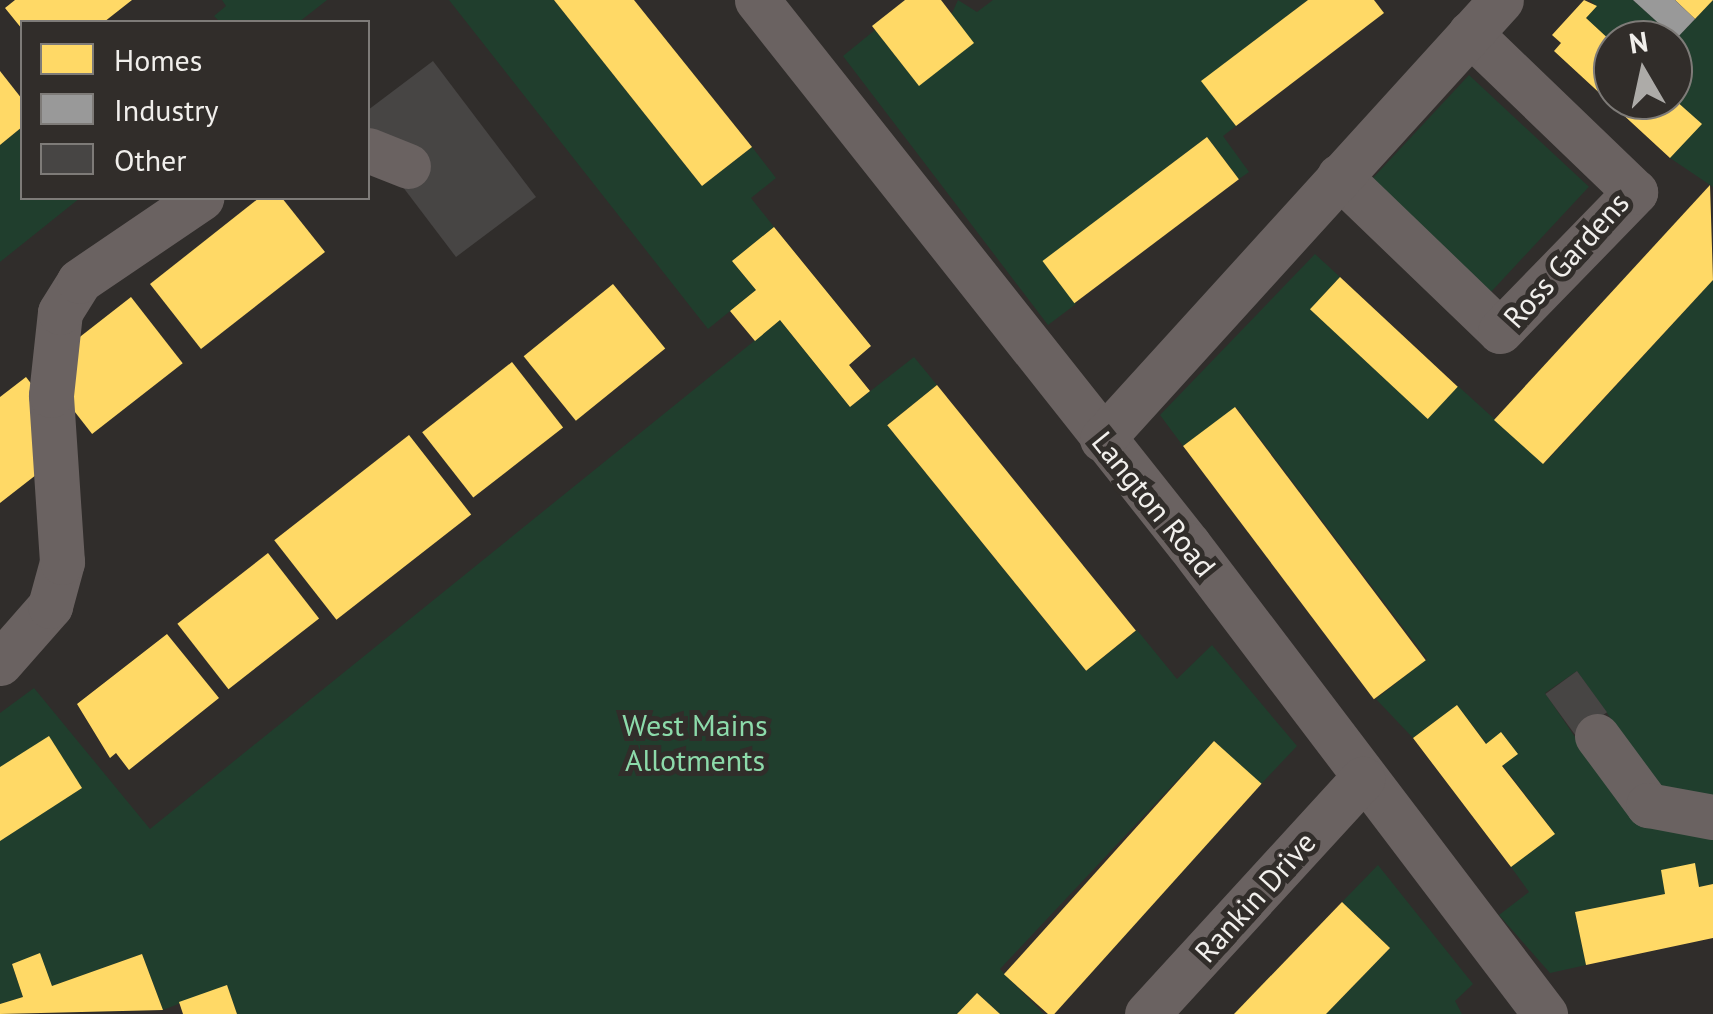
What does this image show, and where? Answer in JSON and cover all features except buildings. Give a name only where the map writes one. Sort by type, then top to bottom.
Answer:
[{"type":"street","points":[[1102,439],[1501,0]]},
{"type":"street","name":"Langton Road","points":[[766,4],[1545,1014]]},
{"type":"street","name":"Ross Gardens","points":[[1339,176],[1500,331],[1635,192],[1470,33]]},
{"type":"street","points":[[5,658],[50,606],[62,562],[52,340],[60,312],[79,281],[198,200]]},
{"type":"street","points":[[1598,736],[1648,805],[1713,817]]},
{"type":"street","name":"Rankin Drive","points":[[1147,1014],[1362,779]]},
{"type":"green space","points":[[222,0],[327,0],[302,20],[218,20],[214,16],[226,6]]},
{"type":"green space","points":[[449,0],[554,0],[702,186],[752,147],[776,178],[751,198],[774,227],[732,261],[756,290],[708,329]]},
{"type":"green space","points":[[958,0],[977,12],[993,0],[1308,0],[1202,81],[1236,126],[1223,136],[1249,172],[1239,179],[1207,137],[1166,168],[1044,261],[1076,304],[1048,325],[843,56],[875,30],[919,85]]},
{"type":"green space","points":[[1590,0],[1633,0],[1655,20],[1593,20],[1593,24],[1586,18],[1596,6]]},
{"type":"green space","points":[[1713,0],[1713,187],[1670,158],[1701,124],[1693,117],[1693,21]]},
{"type":"green space","points":[[1469,75],[1589,187],[1490,293],[1370,181]]},
{"type":"green space","points":[[20,129],[20,200],[78,200],[0,262],[0,145]]},
{"type":"green space","points":[[1315,254],[1340,277],[1310,309],[1369,364],[1428,417],[1458,386],[1544,464],[1713,280],[1713,804],[1666,796],[1577,671],[1545,693],[1629,816],[1713,830],[1713,884],[1699,887],[1695,864],[1665,894],[1575,912],[1586,965],[1550,973],[1499,915],[1529,892],[1511,867],[1555,834],[1457,705],[1413,738],[1376,699],[1427,659],[1236,407],[1183,446],[1160,415]]},
{"type":"green space","name":"West Mains Allotments","points":[[780,320],[850,407],[914,357],[937,385],[887,425],[1086,671],[1137,630],[1177,679],[1212,645],[1297,746],[1261,784],[1214,741],[1000,969],[1044,1014],[1000,1014],[977,993],[957,1014],[237,1014],[227,985],[163,1010],[142,954],[52,986],[39,954],[12,964],[23,997],[0,1004],[0,713],[34,688],[150,829]]},
{"type":"green space","points":[[1378,865],[1473,984],[1455,1001],[1462,1014],[1326,1014],[1390,948],[1342,902]]}]
